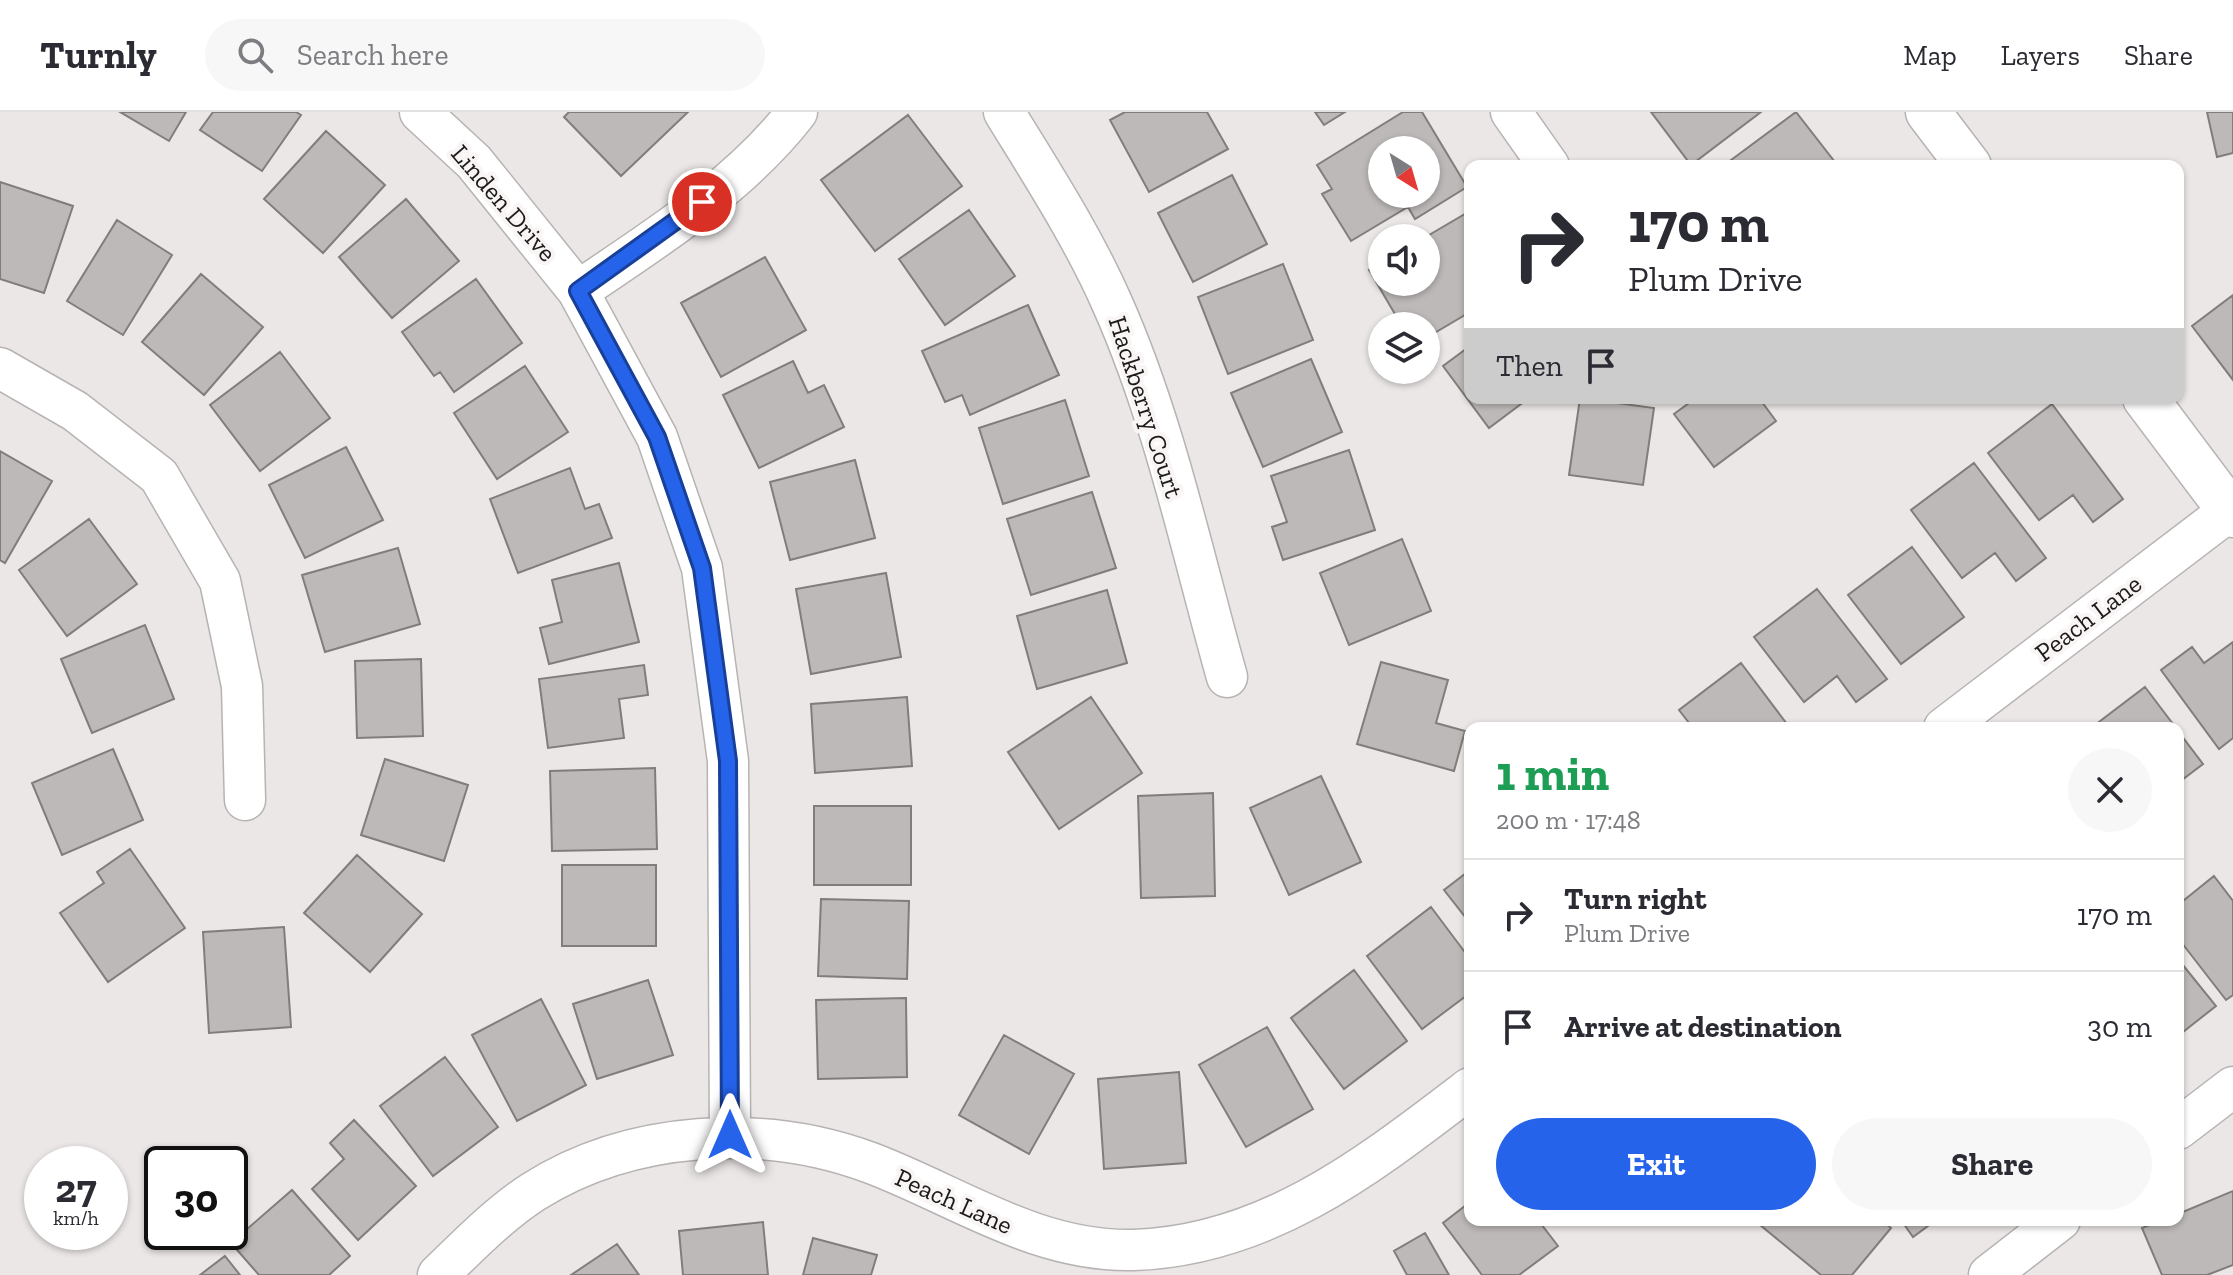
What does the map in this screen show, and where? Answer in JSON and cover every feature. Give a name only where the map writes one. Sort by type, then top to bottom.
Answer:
[{"type":"street","name":"Linden Drive","points":[[420,112],[474,162],[578,291],[657,437],[702,568],[728,761],[730,1135]]},
{"type":"street","points":[[578,291],[661,235],[742,170],[797,112]]},
{"type":"street","name":"Hackberry Court","points":[[1004,112],[1055,194],[1112,303],[1146,391],[1227,677]]},
{"type":"street","points":[[1511,112],[1545,160]]},
{"type":"street","points":[[1928,112],[1964,160]]},
{"type":"street","points":[[0,368],[75,411],[159,476],[220,581],[242,686],[245,800]]},
{"type":"street","points":[[2150,404],[2232,511]]},
{"type":"street","name":"Peach Lane","points":[[1952,722],[2232,511]]},
{"type":"street","points":[[2184,1124],[2233,1087]]},
{"type":"street","name":"Peach Lane","points":[[438,1275],[533,1192],[593,1162],[656,1146],[730,1135],[815,1147],[870,1163],[1018,1230],[1076,1244],[1133,1250],[1209,1238],[1282,1214],[1358,1173],[1464,1093]]},
{"type":"street","points":[[1989,1275],[2052,1226]]},
{"type":"building","points":[[120,112],[186,112],[169,141]]},
{"type":"building","points":[[213,112],[296,112],[301,115],[262,171],[200,130]]},
{"type":"building","points":[[569,112],[688,112],[621,176],[564,117]]},
{"type":"building","points":[[1125,112],[1207,112],[1228,149],[1149,192],[1110,120]]},
{"type":"building","points":[[1315,112],[1345,112],[1324,125]]},
{"type":"building","points":[[1403,112],[1422,112],[1436,136],[1368,136],[1368,208],[1406,208],[1380,224],[1368,224],[1368,231],[1351,241],[1322,194],[1332,189],[1317,165]]},
{"type":"building","points":[[1651,112],[1761,112],[1698,160],[1687,160]]},
{"type":"building","points":[[1796,112],[1833,160],[1731,160]]},
{"type":"building","points":[[2207,112],[2233,112],[2233,153],[2217,157]]},
{"type":"building","points":[[908,115],[962,186],[875,251],[821,180]]},
{"type":"building","points":[[326,131],[385,185],[323,253],[264,199]]},
{"type":"building","points":[[1440,142],[1464,182],[1464,189],[1440,204]]},
{"type":"building","points":[[1232,175],[1267,244],[1193,282],[1158,213]]},
{"type":"building","points":[[0,182],[73,206],[44,293],[0,279]]},
{"type":"building","points":[[406,199],[459,261],[392,318],[339,257]]},
{"type":"building","points":[[1409,208],[1433,208],[1415,219]]},
{"type":"building","points":[[969,210],[1015,276],[945,325],[899,259]]},
{"type":"building","points":[[1464,215],[1464,316],[1440,330],[1440,312],[1394,312],[1384,296],[1440,296],[1440,229]]},
{"type":"building","points":[[117,220],[172,255],[123,335],[67,301]]},
{"type":"building","points":[[765,257],[806,330],[721,377],[681,303]]},
{"type":"building","points":[[1283,264],[1313,340],[1228,374],[1198,297]]},
{"type":"building","points":[[201,274],[263,327],[204,395],[142,342]]},
{"type":"building","points":[[476,279],[522,343],[454,392],[440,372],[434,376],[402,332]]},
{"type":"building","points":[[2233,295],[2233,380],[2192,326]]},
{"type":"building","points":[[1028,305],[1059,375],[970,415],[962,395],[945,402],[922,351]]},
{"type":"building","points":[[1464,350],[1464,394],[1443,366]]},
{"type":"building","points":[[280,352],[330,418],[260,471],[210,405]]},
{"type":"building","points":[[1311,359],[1342,432],[1263,467],[1231,393]]},
{"type":"building","points":[[793,361],[808,393],[824,385],[844,427],[759,468],[723,395]]},
{"type":"building","points":[[525,366],[568,432],[497,479],[454,413]]},
{"type":"building","points":[[1065,400],[1089,476],[1003,504],[979,428]]},
{"type":"building","points":[[1471,404],[1521,404],[1489,428]]},
{"type":"building","points":[[1579,404],[1624,404],[1654,408],[1643,485],[1569,475]]},
{"type":"building","points":[[1688,404],[1763,404],[1776,421],[1714,467],[1674,414]]},
{"type":"building","points":[[2052,404],[2123,499],[2093,522],[2073,495],[2039,520],[1988,453]]},
{"type":"building","points":[[346,447],[383,520],[305,558],[269,485]]},
{"type":"building","points":[[1349,450],[1375,530],[1283,560],[1272,527],[1287,522],[1271,476]]},
{"type":"building","points":[[0,451],[52,481],[5,563],[0,560]]},
{"type":"building","points":[[855,460],[875,538],[790,560],[770,482]]},
{"type":"building","points":[[1974,463],[2046,558],[2016,581],[1995,553],[1962,578],[1911,510]]},
{"type":"building","points":[[570,468],[585,509],[599,504],[612,538],[518,573],[490,499]]},
{"type":"building","points":[[1092,492],[1116,568],[1031,595],[1007,519]]},
{"type":"building","points":[[89,519],[137,584],[67,636],[19,570]]},
{"type":"building","points":[[1402,539],[1431,611],[1349,645],[1320,573]]},
{"type":"building","points":[[1912,547],[1964,617],[1901,664],[1848,595]]},
{"type":"building","points":[[398,548],[420,624],[325,652],[302,575]]},
{"type":"building","points":[[619,563],[639,642],[549,664],[540,628],[562,622],[552,580]]},
{"type":"building","points":[[886,573],[901,657],[811,674],[796,589]]},
{"type":"building","points":[[1817,589],[1887,679],[1856,702],[1837,676],[1804,702],[1754,637]]},
{"type":"building","points":[[1107,590],[1127,663],[1037,689],[1017,616]]},
{"type":"building","points":[[145,625],[174,699],[92,733],[61,659]]},
{"type":"building","points":[[2233,642],[2233,738],[2219,749],[2161,670],[2192,647],[2204,663]]},
{"type":"building","points":[[421,659],[423,736],[357,738],[355,661]]},
{"type":"building","points":[[1381,662],[1448,680],[1436,723],[1464,731],[1454,771],[1357,744]]},
{"type":"building","points":[[1741,663],[1785,722],[1688,722],[1679,710]]},
{"type":"building","points":[[644,665],[648,695],[619,699],[624,738],[548,748],[539,679]]},
{"type":"building","points":[[2145,687],[2171,722],[2099,722]]},
{"type":"building","points":[[907,697],[912,766],[815,773],[811,704]]},
{"type":"building","points":[[1091,697],[1142,773],[1059,829],[1008,752]]},
{"type":"building","points":[[2184,739],[2203,764],[2184,778]]},
{"type":"building","points":[[113,749],[143,820],[62,855],[32,783]]},
{"type":"building","points":[[385,759],[468,785],[444,861],[361,835]]},
{"type":"building","points":[[655,768],[657,849],[552,851],[550,771]]},
{"type":"building","points":[[1321,776],[1361,862],[1289,895],[1250,808]]},
{"type":"building","points":[[1213,793],[1215,896],[1141,898],[1138,796]]},
{"type":"building","points":[[814,806],[911,806],[911,885],[814,885]]},
{"type":"building","points":[[130,849],[185,928],[108,982],[60,913],[104,883],[97,872]]},
{"type":"building","points":[[357,855],[422,914],[370,972],[304,913]]},
{"type":"building","points":[[562,865],[656,865],[656,946],[562,946]]},
{"type":"building","points":[[1464,875],[1464,915],[1444,890]]},
{"type":"building","points":[[2214,876],[2233,901],[2233,995],[2226,1000],[2184,946],[2184,900]]},
{"type":"building","points":[[821,899],[909,901],[907,979],[818,976]]},
{"type":"building","points":[[1431,907],[1464,951],[1464,998],[1422,1029],[1367,956]]},
{"type":"building","points":[[284,927],[291,1027],[209,1033],[203,932]]},
{"type":"building","points":[[2184,966],[2216,1006],[2184,1031]]},
{"type":"building","points":[[1354,970],[1407,1041],[1344,1089],[1291,1018]]},
{"type":"building","points":[[648,980],[673,1055],[597,1079],[573,1004]]},
{"type":"building","points":[[906,998],[907,1077],[818,1079],[816,1000]]},
{"type":"building","points":[[541,999],[586,1085],[517,1121],[472,1035]]},
{"type":"building","points":[[1267,1027],[1313,1109],[1246,1147],[1199,1065]]},
{"type":"building","points":[[1004,1035],[1074,1074],[1029,1154],[959,1115]]},
{"type":"building","points":[[445,1057],[498,1127],[433,1176],[380,1106]]},
{"type":"building","points":[[1179,1072],[1186,1163],[1104,1169],[1098,1079]]},
{"type":"building","points":[[354,1120],[416,1186],[358,1240],[312,1189],[344,1159],[330,1143]]},
{"type":"building","points":[[292,1190],[350,1256],[329,1275],[259,1275],[237,1250],[248,1250],[248,1228]]},
{"type":"building","points":[[2233,1191],[2233,1265],[2207,1275],[2162,1275],[2142,1228],[2184,1226],[2184,1211]]},
{"type":"building","points":[[1464,1207],[1464,1226],[1543,1226],[1558,1246],[1519,1275],[1482,1275],[1443,1223]]},
{"type":"building","points":[[763,1222],[768,1275],[683,1275],[679,1231]]},
{"type":"building","points":[[1761,1226],[1891,1228],[1852,1275],[1821,1275]]},
{"type":"building","points":[[1905,1226],[1928,1226],[1913,1237]]},
{"type":"building","points":[[1425,1233],[1449,1275],[1407,1275],[1394,1251]]},
{"type":"building","points":[[813,1238],[877,1255],[871,1275],[803,1275]]},
{"type":"building","points":[[617,1244],[639,1275],[571,1275]]},
{"type":"building","points":[[225,1256],[240,1275],[200,1275]]},
{"type":"route","points":[[702,202],[661,235],[578,291],[657,437],[702,568],[728,761],[730,1135]]}]
